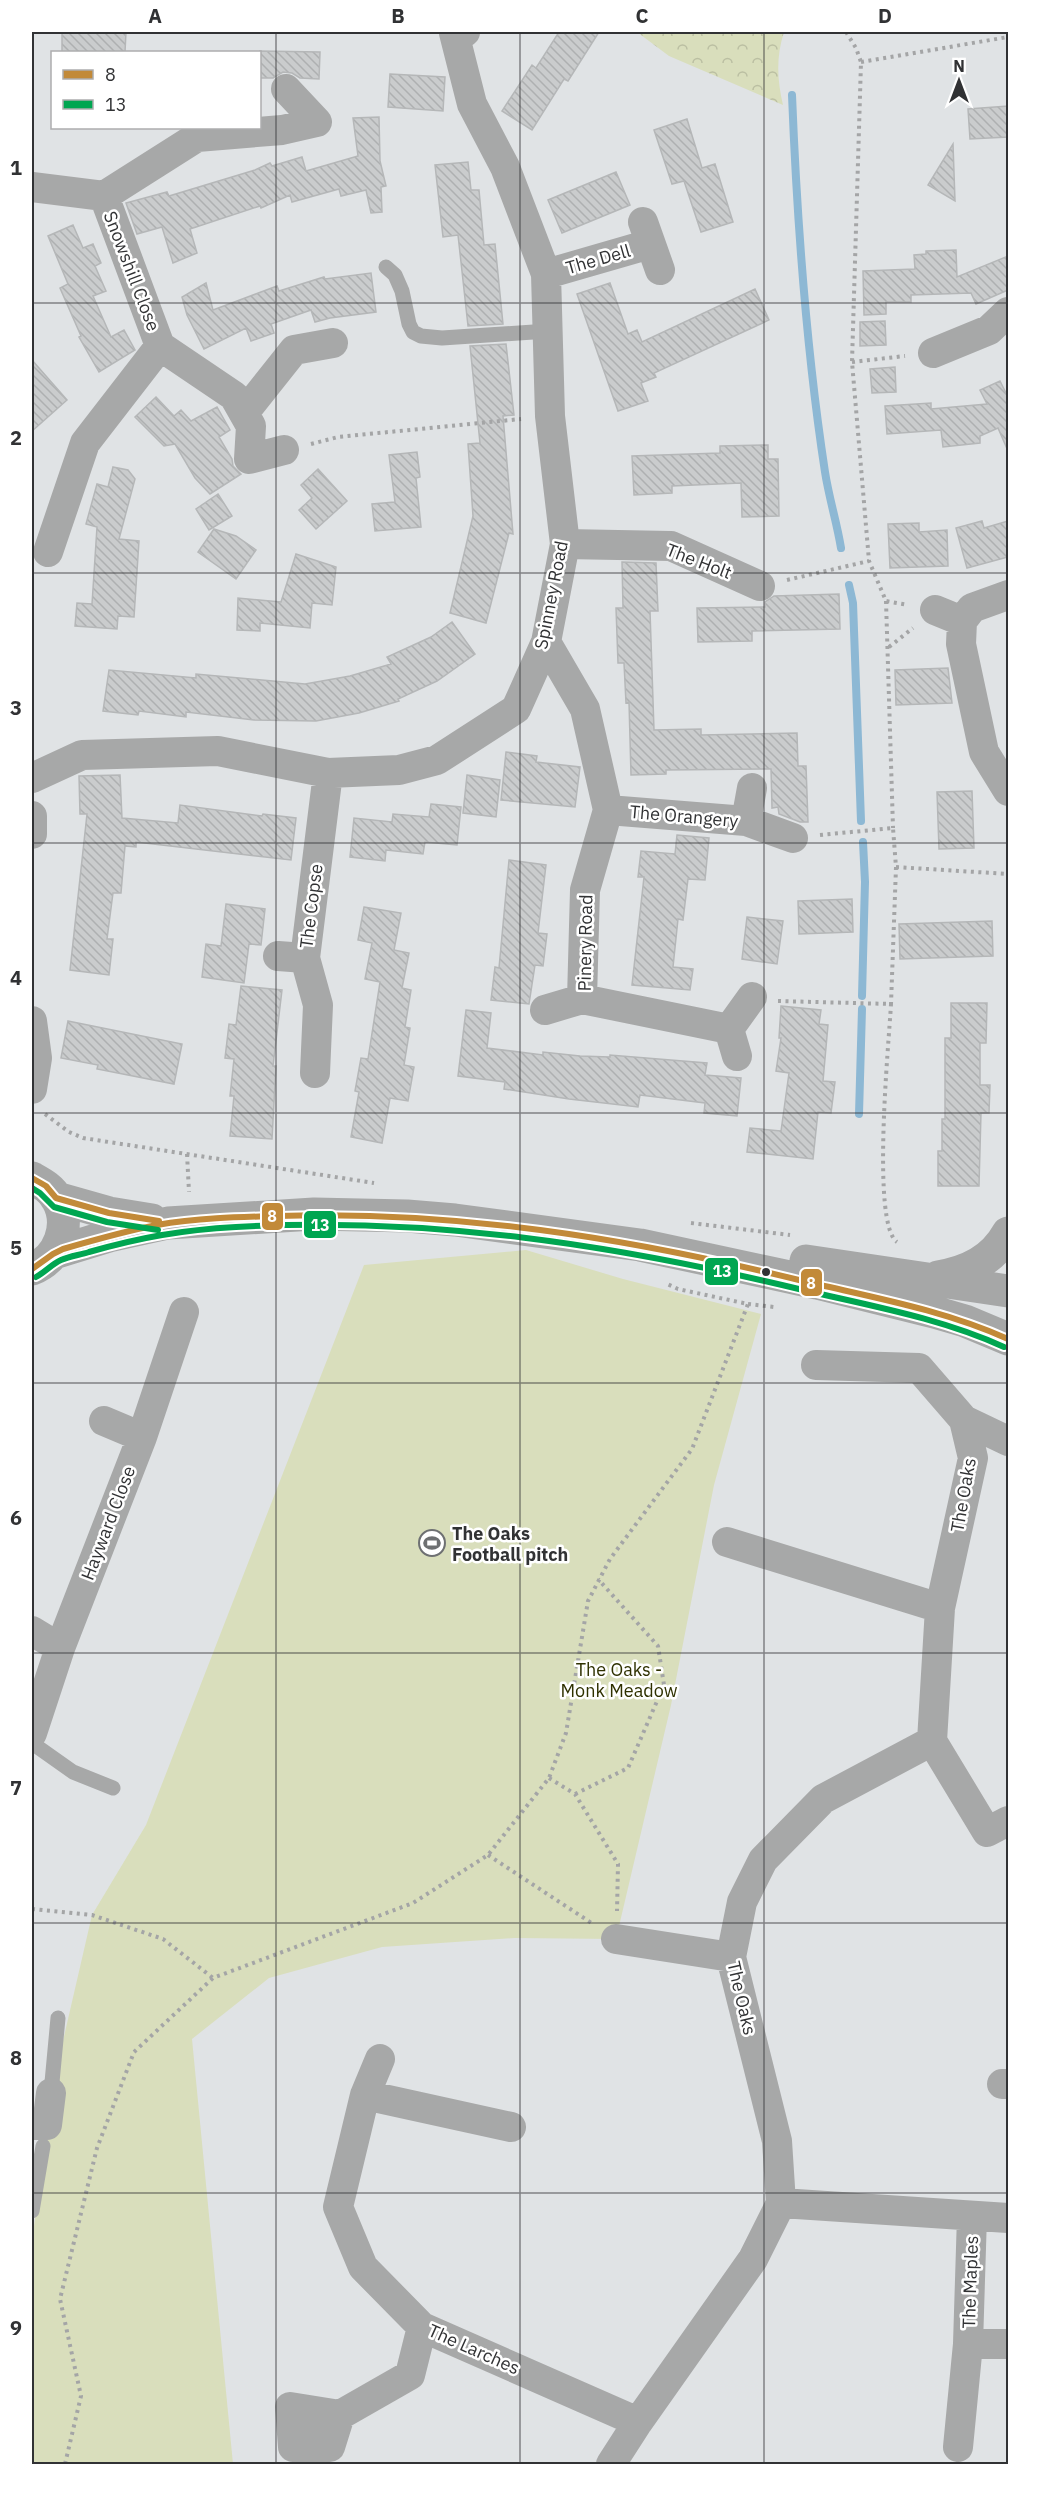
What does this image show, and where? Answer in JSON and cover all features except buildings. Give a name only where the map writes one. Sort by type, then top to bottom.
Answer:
[{"type":"street","name":"Spinney Road","points":[[32,778],[82,755],[218,751],[328,773],[399,770],[437,760],[516,710],[546,642],[565,544],[550,416],[546,274],[506,167],[472,104],[454,33],[465,32]]},
{"type":"street","points":[[32,187],[104,195],[197,137],[282,130],[317,122],[286,89]]},
{"type":"street","name":"Snowshill Close","points":[[104,195],[160,346],[234,396],[251,426],[249,459],[284,450]]},
{"type":"street","name":"The Dell","points":[[546,274],[651,245]]},
{"type":"street","points":[[933,352],[989,330],[1008,312]]},
{"type":"street","points":[[244,413],[294,350],[333,343]]},
{"type":"street","name":"Snowshill Close","points":[[48,552],[85,443],[160,346]]},
{"type":"street","name":"The Holt","points":[[565,544],[671,546],[760,586]]},
{"type":"street","points":[[1008,595],[949,616],[961,644],[974,758],[1008,791]]},
{"type":"street","name":"Pinery Road","points":[[546,642],[585,710],[608,810],[585,890],[582,999],[733,1043],[760,999]]},
{"type":"street","name":"The Copse","points":[[315,1073],[318,1005],[291,957],[328,773]]},
{"type":"street","points":[[746,821],[752,788]]},
{"type":"street","name":"The Orangery","points":[[608,810],[746,821],[793,838]]},
{"type":"street","points":[[32,816],[32,834]]},
{"type":"street","points":[[545,1010],[582,999]]},
{"type":"street","points":[[32,1021],[37,1058],[32,1089]]},
{"type":"street","points":[[44,1188],[109,1213],[179,1222]]},
{"type":"street","points":[[38,1266],[61,1240],[64,1226],[62,1211],[44,1188]]},
{"type":"street","points":[[38,1266],[109,1236],[179,1222],[314,1214],[406,1216],[455,1220],[640,1245],[913,1292],[965,1321],[1008,1339]]},
{"type":"street","points":[[913,1292],[936,1310],[960,1309],[983,1304],[1008,1291],[1005,1270],[1008,1234]]},
{"type":"street","points":[[913,1292],[945,1276],[975,1266],[992,1255],[1008,1234]]},
{"type":"street","name":"Hayward Close","points":[[32,1733],[60,1648],[142,1437],[184,1312]]},
{"type":"street","name":"The Oaks","points":[[781,2203],[777,2141],[730,1957],[742,1902],[763,1860],[823,1799],[932,1741],[940,1608],[973,1458],[964,1420],[919,1368],[816,1365]]},
{"type":"street","points":[[964,1420],[1008,1441]]},
{"type":"street","points":[[104,1421],[142,1437]]},
{"type":"street","points":[[727,1542],[940,1608]]},
{"type":"street","points":[[32,1631],[60,1648]]},
{"type":"street","points":[[932,1741],[987,1832],[1008,1821]]},
{"type":"street","points":[[616,1939],[730,1957]]},
{"type":"street","name":"The Larches","points":[[380,2059],[365,2095],[338,2207],[363,2267],[422,2327],[638,2422]]},
{"type":"street","points":[[40,2132],[51,2093]]},
{"type":"street","points":[[365,2095],[511,2127]]},
{"type":"street","points":[[611,2464],[753,2259],[781,2203],[1008,2218]]},
{"type":"street","name":"The Maples","points":[[972,2216],[968,2344],[1008,2344]]},
{"type":"street","points":[[340,2415],[330,2448],[293,2448],[290,2407],[340,2415],[410,2375],[422,2327]]},
{"type":"street","points":[[958,2448],[968,2344]]},
{"type":"lane","points":[[386,267],[395,275],[402,291],[412,332],[421,336],[442,338],[548,331]]},
{"type":"lane","points":[[32,1743],[73,1772],[113,1788]]},
{"type":"lane","points":[[51,2093],[58,2018]]},
{"type":"lane","points":[[32,2211],[40,2132]]},
{"type":"path","points":[[846,32],[861,62],[852,362],[869,561],[886,601],[896,867],[882,1167],[888,1229],[891,1238],[902,1244]]},
{"type":"path","points":[[861,62],[1008,37]]},
{"type":"path","points":[[852,362],[933,352]]},
{"type":"path","points":[[284,450],[338,437],[550,416]]},
{"type":"path","points":[[760,586],[869,561]]},
{"type":"path","points":[[886,601],[949,616]]},
{"type":"path","points":[[793,838],[893,828]]},
{"type":"path","points":[[896,867],[1008,874]]},
{"type":"path","points":[[760,999],[891,1004]]},
{"type":"path","points":[[179,1222],[187,1154]]},
{"type":"path","points":[[65,2464],[81,2396],[60,2299],[97,2148],[134,2052],[213,1978],[413,1903],[488,1855],[549,1778],[566,1733],[588,1601],[610,1559],[692,1449],[748,1304],[678,1289],[658,1279]]},
{"type":"path","points":[[575,1794],[628,1768],[664,1685],[658,1646],[598,1579]]},
{"type":"path","points":[[549,1778],[575,1794],[618,1864],[616,1939]]},
{"type":"path","points":[[488,1855],[616,1939]]},
{"type":"path","points":[[32,1910],[92,1915],[164,1939],[213,1978]]},
{"type":"green space","points":[[637,32],[784,32],[778,68],[783,105],[669,56]]},
{"type":"green space","name":"The Oaks - Monk Meadow","points":[[526,1250],[623,1279],[761,1314],[714,1485],[671,1705],[616,1939],[514,1938],[382,1947],[269,1978],[192,2039],[233,2464],[32,2464],[32,2242],[51,2093],[92,1915],[146,1825],[364,1265]]},
{"type":"waterway","points":[[792,95],[800,237],[813,378],[825,472],[841,548]]},
{"type":"waterway","points":[[849,585],[853,603],[861,821]]},
{"type":"waterway","points":[[862,996],[865,882],[863,842]]},
{"type":"waterway","points":[[859,1114],[862,1009]]},
{"type":"transit line","name":"8","points":[[32,1178],[46,1186],[56,1198],[109,1213],[159,1221]]},
{"type":"transit line","name":"13","points":[[32,1188],[54,1207],[107,1222],[158,1230]]},
{"type":"transit line","name":"8","points":[[32,1269],[63,1249],[145,1227],[172,1223],[217,1218],[277,1216],[343,1215],[409,1218],[540,1230],[670,1251],[905,1305],[957,1320],[1008,1339]]},
{"type":"transit line","name":"13","points":[[36,1277],[68,1257],[180,1232],[236,1227],[308,1225],[451,1230],[593,1247],[733,1274],[905,1314],[955,1328],[1004,1347]]},
{"type":"place","name":"The Oaks Football pitch","points":[[432,1543]]}]
